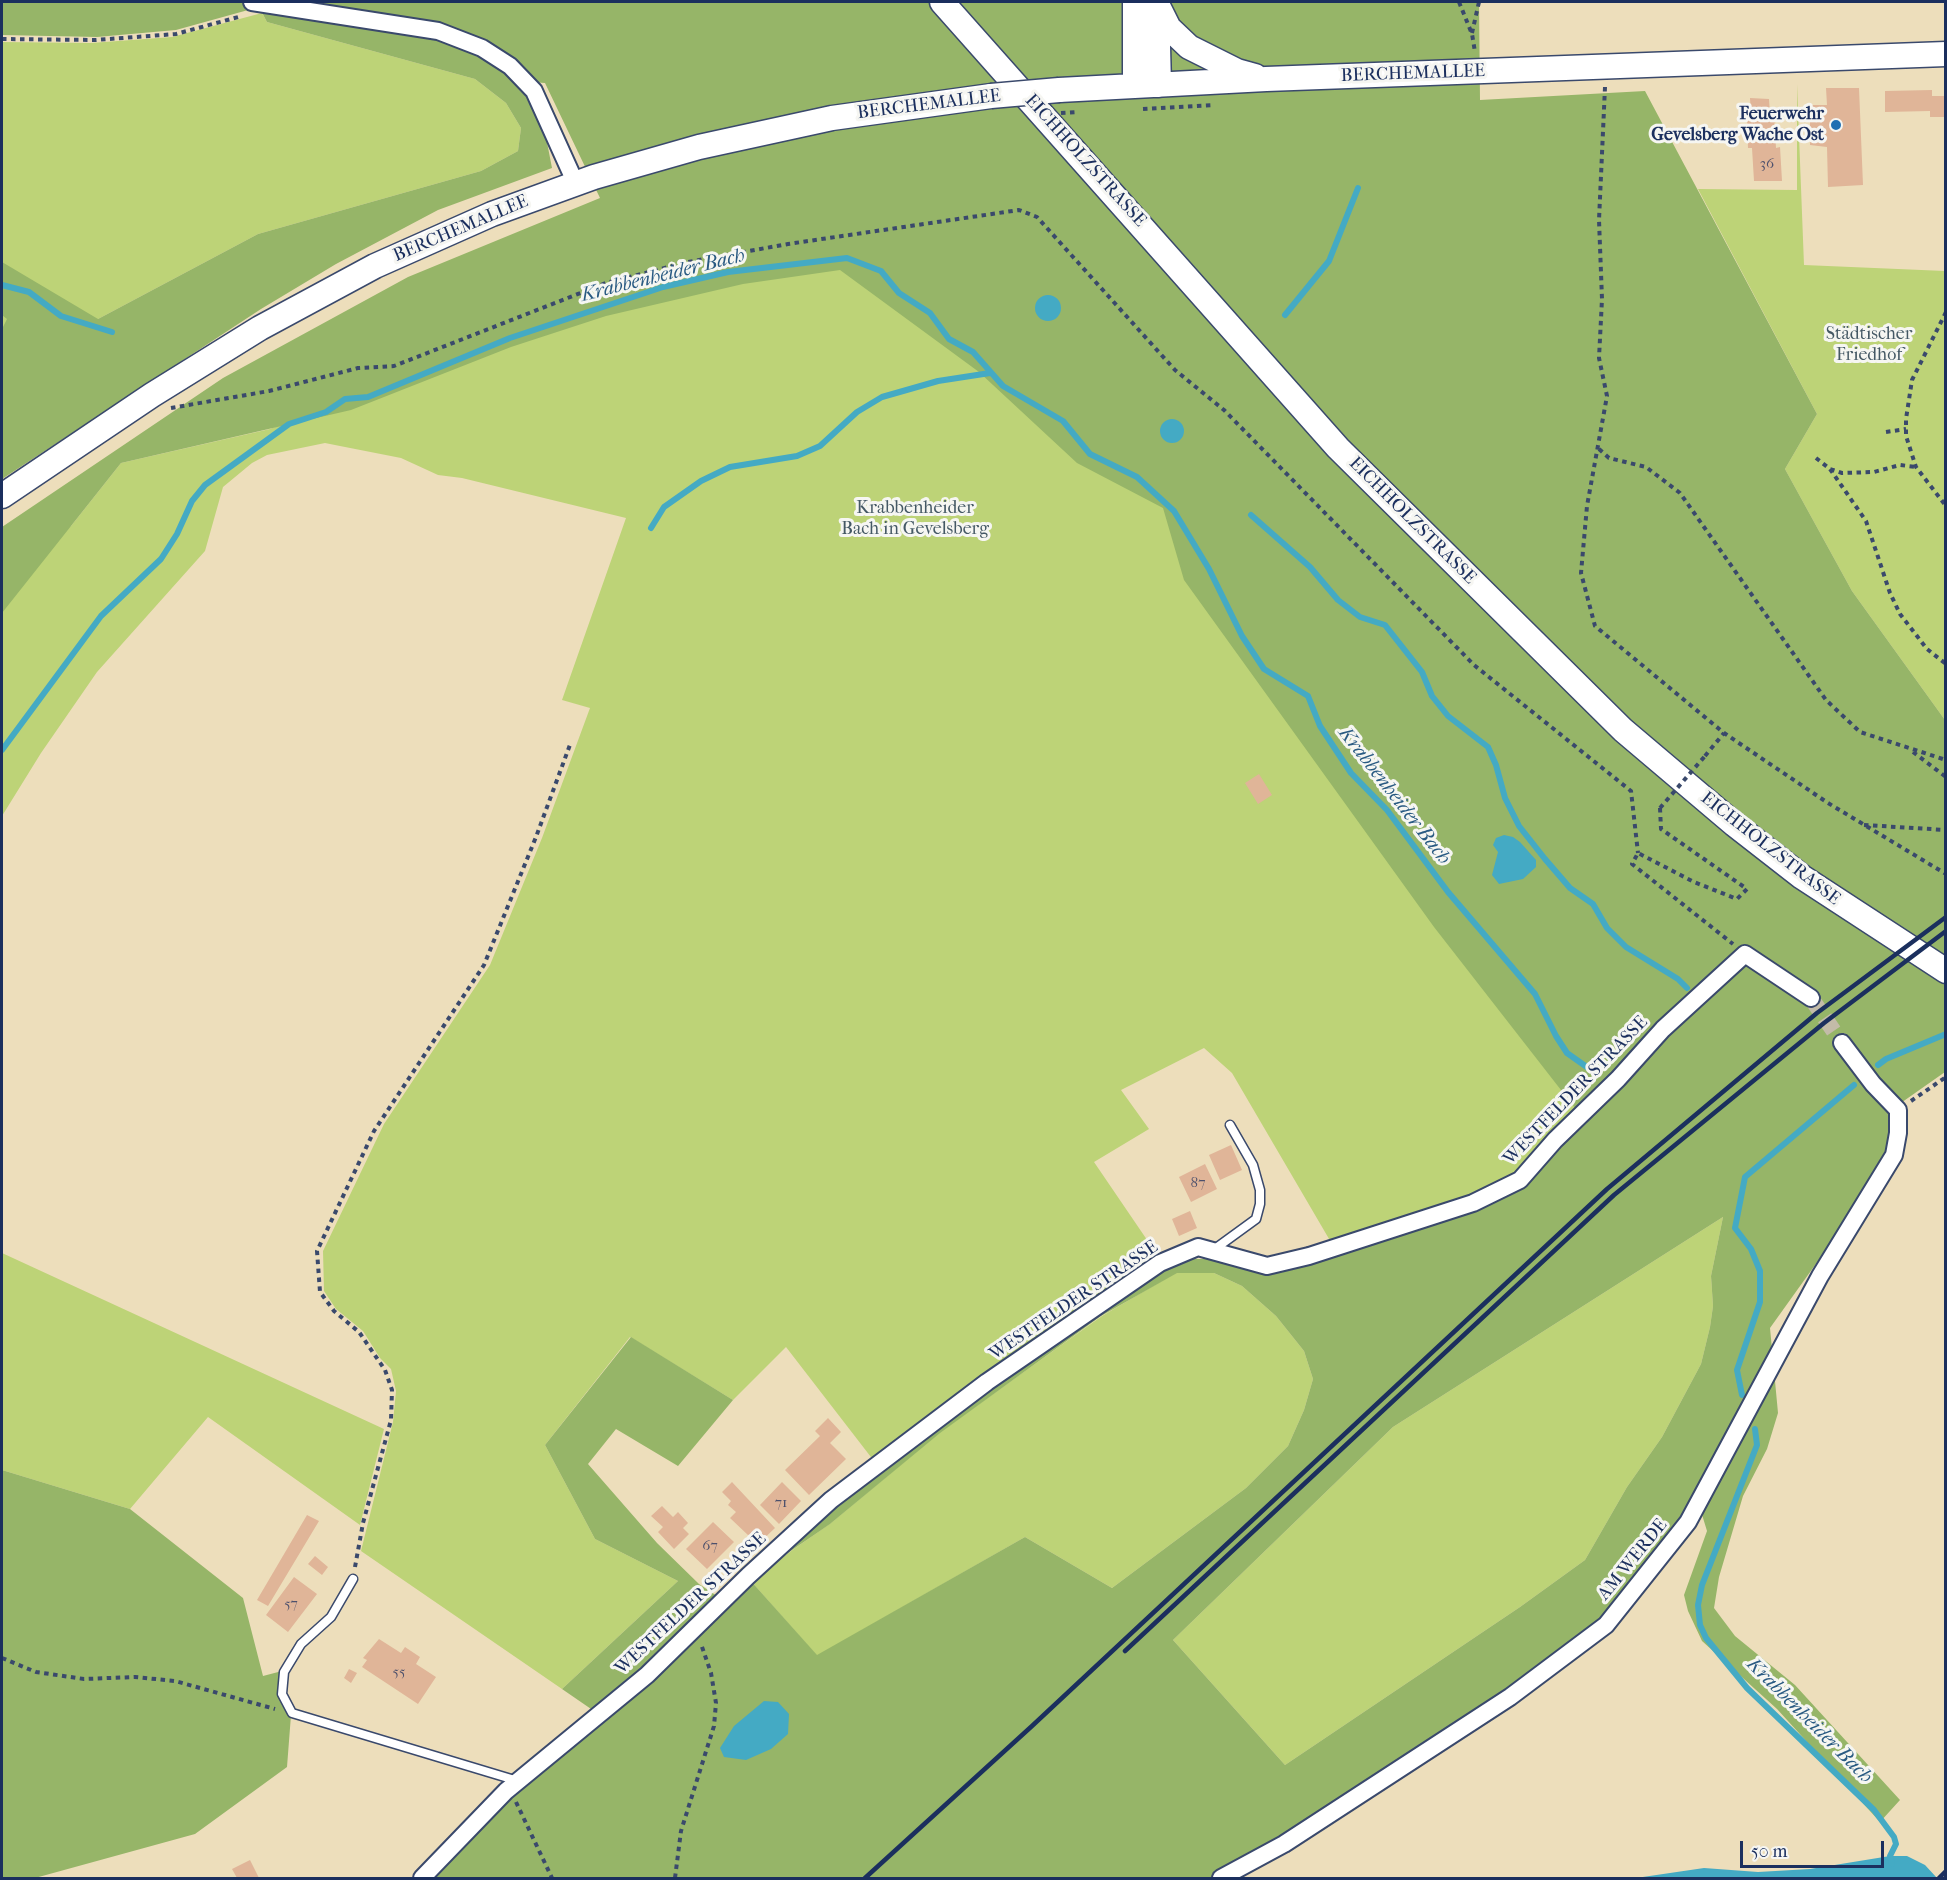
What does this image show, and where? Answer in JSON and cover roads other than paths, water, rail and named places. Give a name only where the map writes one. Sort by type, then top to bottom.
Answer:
[{"type":"street","points":[[252,2],[438,31],[482,48],[510,66],[534,91],[576,184]]},
{"type":"street","name":"EICHHOLZSTRASSE","points":[[942,2],[1338,448],[1623,730],[1734,825],[1802,877],[1946,971]]},
{"type":"street","points":[[1149,2],[1169,28],[1189,47],[1237,71],[1266,79]]},
{"type":"street","points":[[1149,2],[1159,85]]},
{"type":"street","points":[[1135,86],[1149,2]]},
{"type":"street","name":"BERCHEMALLEE","points":[[2,496],[206,360],[322,293],[438,237],[576,184],[646,161],[772,129],[917,105],[1059,90],[1266,79],[1946,54]]},
{"type":"street","name":"WESTFELDER STRASSE","points":[[422,1878],[514,1784],[647,1675],[831,1500],[987,1382],[1160,1263],[1198,1247],[1267,1266],[1310,1256],[1473,1203],[1520,1180],[1555,1140],[1618,1079],[1663,1029],[1745,954],[1811,998]]},
{"type":"street","name":"AM WERDE","points":[[1221,1878],[1284,1844],[1510,1697],[1606,1625],[1688,1522],[1820,1276],[1894,1155],[1898,1133],[1898,1110],[1873,1084],[1842,1043]]},
{"type":"lane","points":[[1212,1251],[1256,1219],[1260,1204],[1260,1190],[1253,1165],[1230,1125]]},
{"type":"lane","points":[[353,1579],[331,1617],[301,1644],[284,1672],[282,1694],[292,1713],[514,1784]]},
{"type":"water","points":[[1048,295],[1057,299],[1061,308],[1057,317],[1048,321],[1039,317],[1035,308],[1039,299]]},
{"type":"water","points":[[1172,419],[1177,420],[1183,426],[1183,436],[1177,442],[1172,443],[1167,442],[1161,436],[1160,431],[1161,426],[1167,420]]},
{"type":"water","points":[[1504,835],[1520,842],[1536,860],[1536,867],[1523,879],[1499,884],[1492,875],[1498,852],[1493,845],[1496,838]]},
{"type":"water","points":[[764,1701],[778,1702],[789,1714],[788,1734],[771,1749],[746,1760],[724,1757],[720,1748],[734,1726]]},
{"type":"water","points":[[1890,1856],[1907,1856],[1925,1865],[1937,1878],[1636,1878],[1704,1868],[1758,1872],[1810,1869]]},
{"type":"waterway","points":[[1285,315],[1329,261],[1358,188]]},
{"type":"waterway","name":"Krabbenheider Bach","points":[[2,750],[101,616],[161,559],[177,534],[192,501],[205,485],[289,424],[326,412],[345,399],[368,397],[510,338],[663,287],[728,272],[847,258],[881,271],[899,293],[930,313],[949,339],[973,352],[1003,386],[1063,421],[1090,454],[1137,477],[1174,511],[1209,569],[1242,636],[1264,669],[1308,696],[1320,726],[1351,773],[1387,810],[1448,892],[1535,994],[1567,1053],[1591,1070]]},
{"type":"waterway","name":"Krabbenheider Bach","points":[[2,285],[29,292],[61,316],[112,332]]},
{"type":"waterway","points":[[651,528],[664,507],[701,481],[730,467],[797,456],[820,446],[857,412],[882,397],[938,381],[990,373]]},
{"type":"waterway","points":[[1251,515],[1310,567],[1338,600],[1360,617],[1385,625],[1422,672],[1432,696],[1448,716],[1488,747],[1496,765],[1505,798],[1519,826],[1545,859],[1570,888],[1593,904],[1607,928],[1626,947],[1678,979],[1687,988]]},
{"type":"waterway","points":[[1878,1065],[1886,1059],[1946,1034]]},
{"type":"waterway","points":[[1742,1395],[1737,1370],[1760,1302],[1760,1271],[1751,1249],[1735,1228],[1745,1177],[1854,1085]]},
{"type":"waterway","name":"Krabbenheider Bach","points":[[1755,1429],[1757,1445],[1702,1585],[1698,1605],[1700,1625],[1706,1638],[1747,1688],[1874,1810],[1894,1837],[1896,1844],[1890,1856],[1892,1864]]},
{"type":"tunnel","points":[[1811,998],[1842,1043]]},
{"type":"railway","points":[[865,1878],[1032,1726],[1607,1189],[1817,1013],[1946,917]]},
{"type":"railway","points":[[1125,1651],[1614,1195],[1824,1023],[1946,931]]},
{"type":"railway","points":[[1939,1878],[1946,1871]]},
{"type":"place","name":"Feuerwehr Gevelsberg Wache Ost","points":[[1836,125]]},
{"type":"park label","name":"Städtischer Friedhof","points":[[1869,345]]},
{"type":"park label","name":"Krabbenheider Bach in Gevelsberg","points":[[915,519]]}]
